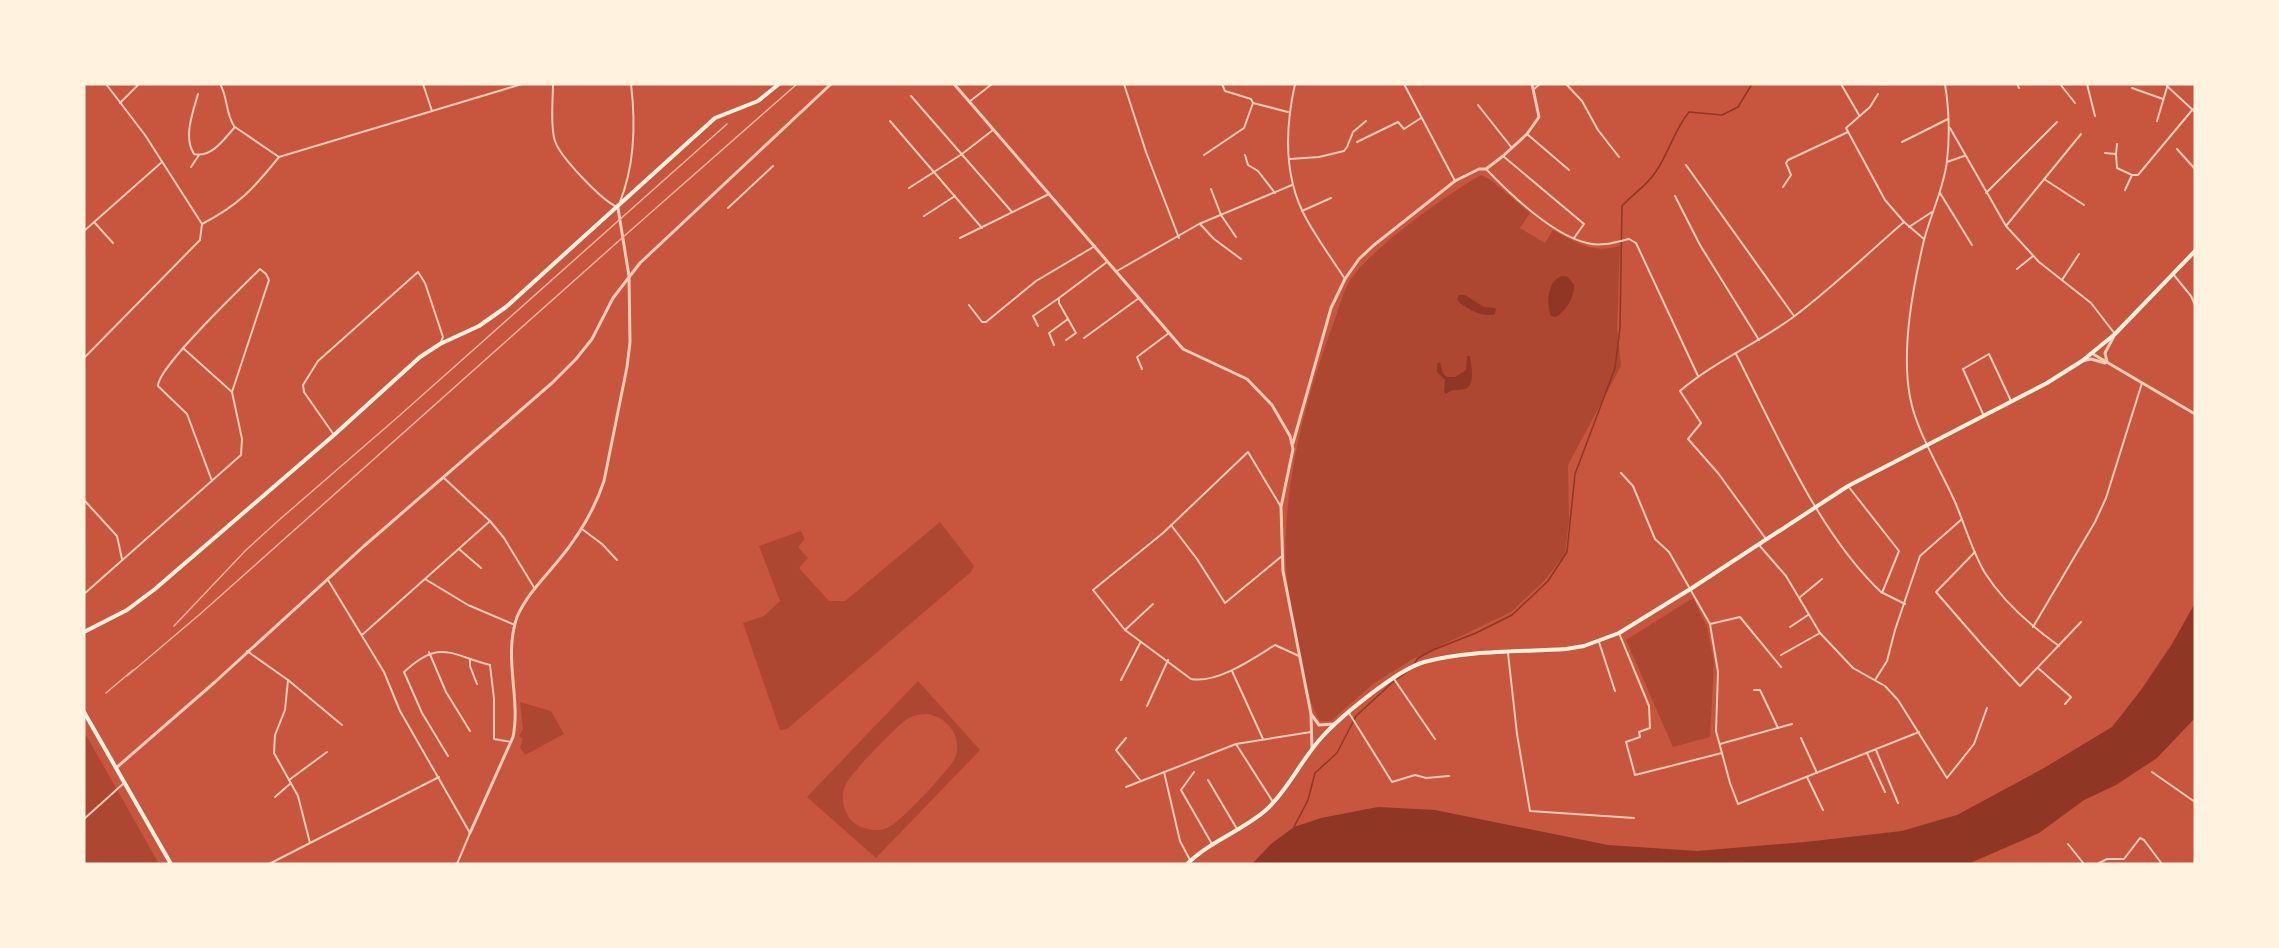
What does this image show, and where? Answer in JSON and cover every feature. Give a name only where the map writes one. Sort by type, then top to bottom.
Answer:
[{"type":"main road","points":[[84,632],[127,610],[155,589],[334,435],[420,357],[440,344],[479,326],[506,307],[715,118],[758,101],[779,84]]},
{"type":"main road","points":[[1188,862],[1212,844],[1257,817],[1273,802],[1312,749],[1335,724],[1409,669],[1423,663],[1450,657],[1566,650],[1619,633],[1848,486],[1984,416],[2093,354],[2195,251]]},
{"type":"main road","points":[[84,712],[171,864]]},
{"type":"street","points":[[84,358],[200,240],[202,224],[145,135],[106,84]]},
{"type":"street","points":[[120,103],[139,84]]},
{"type":"street","points":[[220,84],[224,91],[226,109],[235,127],[279,157]]},
{"type":"street","points":[[423,84],[432,111]]},
{"type":"street","points":[[202,224],[246,195],[260,182],[279,157],[522,84]]},
{"type":"street","points":[[553,84],[554,140],[584,178],[607,202],[618,208]]},
{"type":"street","points":[[457,864],[511,742],[516,724],[511,674],[515,625],[521,610],[535,589],[582,529],[604,481],[630,342],[629,276],[618,208],[630,175],[633,152],[634,123],[631,84]]},
{"type":"street","points":[[116,768],[576,359],[592,339],[613,298],[629,276],[831,84]]},
{"type":"street","points":[[954,84],[1183,349],[1247,379],[1272,405],[1293,444]]},
{"type":"street","points":[[969,102],[992,84]]},
{"type":"street","points":[[1124,84],[1146,152],[1179,237]]},
{"type":"street","points":[[1222,84],[1226,91],[1251,99],[1253,103],[1289,112]]},
{"type":"street","points":[[1296,84],[1289,112],[1287,138],[1292,185],[1302,211],[1345,279]]},
{"type":"street","points":[[1404,84],[1455,181]]},
{"type":"street","points":[[1312,749],[1311,714],[1283,571],[1281,507],[1293,444],[1331,308],[1345,279],[1359,259],[1374,245],[1455,181],[1470,173],[1486,169],[1527,134],[1539,117],[1532,84]]},
{"type":"street","points":[[1534,89],[1540,84]]},
{"type":"street","points":[[1566,84],[1582,101],[1598,130],[1619,157]]},
{"type":"street","points":[[1841,84],[1860,116]]},
{"type":"street","points":[[1945,84],[1949,126],[1947,162],[1940,193],[1924,239],[1914,299],[1907,366],[1910,399],[1918,425],[1929,444],[1986,573],[2022,618],[2059,646]]},
{"type":"street","points":[[2017,84],[2019,88]]},
{"type":"street","points":[[2060,84],[2075,103]]},
{"type":"street","points":[[2087,84],[2095,116]]},
{"type":"street","points":[[2117,144],[2117,168],[2132,175],[2138,175],[2194,110],[2167,85],[2157,121]]},
{"type":"street","points":[[2132,88],[2163,99]]},
{"type":"street","points":[[198,94],[190,120],[189,147],[194,154],[213,151],[235,127]]},
{"type":"street","points":[[1783,187],[1791,175],[1786,163],[1788,160],[1847,130],[1870,107],[1878,94]]},
{"type":"street","points":[[911,96],[1012,212]]},
{"type":"street","points":[[1204,155],[1244,128],[1253,103]]},
{"type":"street","points":[[1478,105],[1512,148]]},
{"type":"street","points":[[1357,142],[1398,122],[1404,129],[1421,118]]},
{"type":"street","points":[[1902,142],[1948,119]]},
{"type":"street","points":[[890,121],[982,228]]},
{"type":"street","points":[[1290,159],[1319,157],[1344,151],[1353,132],[1366,121]]},
{"type":"street","points":[[1986,193],[2057,122]]},
{"type":"street","points":[[1949,126],[2006,226],[2033,256],[2091,303],[2115,334],[2105,353],[2109,363]]},
{"type":"street","points":[[909,188],[962,154],[993,130]]},
{"type":"street","points":[[1847,130],[1885,200],[1904,222],[1924,239]]},
{"type":"street","points":[[1527,134],[1569,170]]},
{"type":"street","points":[[2006,226],[2081,135]]},
{"type":"street","points":[[2177,149],[2195,169]]},
{"type":"street","points":[[2105,153],[2116,154]]},
{"type":"street","points":[[191,166],[199,155]]},
{"type":"street","points":[[1245,155],[1248,165],[1258,171],[1275,193]]},
{"type":"street","points":[[1503,156],[1584,224],[1574,238]]},
{"type":"street","points":[[1947,162],[1965,156]]},
{"type":"street","points":[[84,231],[162,162]]},
{"type":"street","points":[[1686,165],[1794,316]]},
{"type":"street","points":[[728,208],[773,166]]},
{"type":"street","points":[[1486,169],[1513,196],[1543,219],[1574,238],[1588,244],[1624,240],[1632,240],[1636,243],[1698,376]]},
{"type":"street","points":[[2125,190],[2132,175]]},
{"type":"street","points":[[2044,179],[2084,206]]},
{"type":"street","points":[[1116,272],[1199,224],[1292,185]]},
{"type":"street","points":[[1211,189],[1221,215],[1236,237]]},
{"type":"street","points":[[1940,193],[1972,245]]},
{"type":"street","points":[[960,238],[1050,194]]},
{"type":"street","points":[[924,216],[955,196]]},
{"type":"street","points":[[1675,196],[1700,245],[1759,340]]},
{"type":"street","points":[[1302,211],[1331,198]]},
{"type":"street","points":[[1909,227],[1933,211]]},
{"type":"street","points":[[94,222],[113,243]]},
{"type":"street","points":[[1766,540],[1718,473],[1688,439],[1701,423],[1680,391],[1698,376],[1759,340],[1794,316],[1904,222]]},
{"type":"street","points":[[1199,224],[1214,239],[1241,259]]},
{"type":"street","points":[[969,305],[982,322],[986,322],[1036,281],[1095,246]]},
{"type":"street","points":[[2062,280],[2079,254]]},
{"type":"street","points":[[2017,269],[2033,256]]},
{"type":"street","points":[[1038,326],[1033,316],[1108,262]]},
{"type":"street","points":[[84,594],[122,559],[212,481],[241,455],[243,449],[232,392],[269,280],[260,269],[183,348],[158,381],[158,386],[187,414],[212,481]]},
{"type":"street","points":[[334,435],[304,392],[303,385],[318,361],[418,272],[425,283],[443,337],[440,344]]},
{"type":"street","points":[[2173,274],[2191,296],[2195,305]]},
{"type":"street","points":[[2191,296],[2195,292]]},
{"type":"street","points":[[1059,298],[1059,303],[1076,333],[1066,340]]},
{"type":"street","points":[[1084,338],[1139,298]]},
{"type":"street","points":[[1054,345],[1049,333],[1068,319]]},
{"type":"street","points":[[1142,369],[1137,357],[1169,333]]},
{"type":"street","points":[[183,348],[232,392]]},
{"type":"street","points":[[1736,354],[1815,507],[1863,575],[1882,593],[1905,604]]},
{"type":"street","points":[[1984,416],[1963,369],[1989,354],[2011,401]]},
{"type":"street","points":[[2093,354],[2195,414]]},
{"type":"street","points":[[2082,361],[2091,359],[2109,363]]},
{"type":"street","points":[[2033,627],[2095,522],[2114,477],[2142,383]]},
{"type":"street","points":[[1281,507],[1248,452],[1171,525],[1093,590],[1125,630],[1191,679],[1196,680],[1232,670],[1275,645],[1299,656]]},
{"type":"street","points":[[1621,473],[1633,486],[1655,539],[1670,552],[1710,624],[1718,672],[1716,731],[1738,804],[1919,732]]},
{"type":"street","points":[[443,478],[490,521],[519,560],[535,589]]},
{"type":"street","points":[[1848,486],[1899,550],[1882,593]]},
{"type":"street","points":[[84,500],[117,536],[122,559]]},
{"type":"street","points":[[1875,680],[1887,661],[1920,556],[1962,519]]},
{"type":"street","points":[[362,636],[490,521]]},
{"type":"street","points":[[1171,525],[1197,559],[1225,603],[1282,556]]},
{"type":"street","points":[[582,529],[618,560]]},
{"type":"street","points":[[1759,545],[1786,576],[1820,633],[1853,668],[1892,692],[1947,778],[1974,744],[1987,708]]},
{"type":"street","points":[[459,549],[481,568]]},
{"type":"street","points":[[1975,552],[1936,592],[2020,686],[2081,622]]},
{"type":"street","points":[[424,579],[468,605],[515,625]]},
{"type":"street","points":[[1799,598],[1822,579]]},
{"type":"street","points":[[328,580],[384,672],[400,711],[470,833]]},
{"type":"street","points":[[1125,630],[1153,604]]},
{"type":"street","points":[[1790,627],[1808,615]]},
{"type":"street","points":[[1710,624],[1740,617],[1781,667]]},
{"type":"street","points":[[1619,633],[1649,706],[1650,728],[1639,732],[1640,737],[1626,742],[1635,775],[1722,753]]},
{"type":"street","points":[[1781,655],[1820,633]]},
{"type":"street","points":[[1598,641],[1616,691]]},
{"type":"street","points":[[1121,680],[1140,643]]},
{"type":"street","points":[[247,651],[288,680],[342,725]]},
{"type":"street","points":[[448,756],[422,713],[404,672],[429,652],[443,651],[490,665],[495,699],[494,739],[511,742]]},
{"type":"street","points":[[429,652],[446,692],[470,731]]},
{"type":"street","points":[[1508,653],[1517,734],[1530,811],[1634,818]]},
{"type":"street","points":[[470,659],[470,666],[477,684]]},
{"type":"street","points":[[1147,706],[1168,660]]},
{"type":"street","points":[[2038,668],[2071,697],[2065,704]]},
{"type":"street","points":[[1232,670],[1263,739]]},
{"type":"street","points":[[1394,679],[1435,739]]},
{"type":"street","points":[[288,680],[285,710],[273,745],[278,762],[290,781],[303,810],[310,843]]},
{"type":"street","points":[[1754,690],[1760,690],[1778,728]]},
{"type":"street","points":[[1311,714],[1320,725],[1335,724]]},
{"type":"street","points":[[1350,714],[1392,782],[1415,775],[1426,778],[1449,776]]},
{"type":"street","points":[[1720,744],[1792,724]]},
{"type":"street","points":[[1126,787],[1236,744],[1311,732]]},
{"type":"street","points":[[1126,738],[1116,750],[1140,781]]},
{"type":"street","points":[[1801,738],[1817,773]]},
{"type":"street","points":[[1236,744],[1273,802]]},
{"type":"street","points":[[1875,749],[1898,803]]},
{"type":"street","points":[[275,797],[290,781],[327,752]]},
{"type":"street","points":[[1867,753],[1885,792]]},
{"type":"street","points":[[1164,772],[1180,842],[1188,862]]},
{"type":"street","points":[[1194,772],[1180,790],[1212,844]]},
{"type":"street","points":[[2152,772],[2195,802]]},
{"type":"street","points":[[269,864],[439,777]]},
{"type":"street","points":[[1807,777],[1823,810]]},
{"type":"street","points":[[1208,780],[1237,829]]},
{"type":"street","points":[[84,819],[124,783]]},
{"type":"street","points":[[2097,864],[2107,859],[2124,859],[2140,838],[2162,864]]},
{"type":"street","points":[[2068,844],[2084,864]]},
{"type":"shaded area","points":[[1481,175],[1492,181],[1530,213],[1520,228],[1545,243],[1553,230],[1592,248],[1620,246],[1617,326],[1621,366],[1568,465],[1569,521],[1565,554],[1544,581],[1511,612],[1413,659],[1374,683],[1331,721],[1320,721],[1306,682],[1290,601],[1286,567],[1288,506],[1292,474],[1314,380],[1344,293],[1357,271],[1409,224]]},
{"type":"shaded area","points":[[1562,276],[1568,277],[1574,285],[1573,295],[1563,311],[1556,317],[1551,316],[1548,305],[1549,293],[1553,283]]},
{"type":"shaded area","points":[[1459,295],[1465,295],[1484,307],[1496,308],[1495,314],[1480,314],[1470,309],[1457,300]]},
{"type":"shaded area","points":[[1467,356],[1470,356],[1471,383],[1465,389],[1453,390],[1446,394],[1444,392],[1445,380],[1437,372],[1437,364],[1440,362],[1443,373],[1447,377],[1455,377],[1466,370]]},
{"type":"shaded area","points":[[940,522],[974,566],[971,572],[787,729],[780,730],[743,623],[764,616],[780,601],[759,546],[801,531],[805,539],[798,547],[808,558],[799,568],[829,601],[845,601]]},
{"type":"shaded area","points":[[1693,598],[1707,627],[1714,662],[1710,737],[1673,747],[1626,640]]},
{"type":"shaded area","points":[[2195,603],[2195,718],[2157,758],[2116,785],[2084,800],[2039,833],[1968,864],[1252,864],[1271,844],[1294,827],[1321,818],[1378,807],[1435,810],[1608,845],[1697,851],[1902,831],[1957,815],[2044,768],[2112,727],[2141,690],[2172,644]]},
{"type":"shaded area","points":[[918,681],[980,750],[876,858],[807,797]],"holes":[[[918,715],[935,716],[947,724],[955,736],[957,750],[951,764],[898,821],[882,829],[872,830],[855,824],[850,819],[843,802],[844,789],[850,778],[903,722]]]},
{"type":"shaded area","points":[[520,702],[551,711],[564,734],[525,755],[520,747],[523,739],[519,736],[523,729]]},
{"type":"shaded area","points":[[86,735],[159,864],[84,864],[84,736]]},
{"type":"waterway","points":[[1414,664],[1418,658],[1433,650],[1476,633],[1512,615],[1548,581],[1567,552],[1575,474],[1615,368],[1620,328],[1622,206],[1655,173],[1679,126],[1689,112],[1722,115],[1738,107],[1752,84]]},
{"type":"waterway","points":[[1397,679],[1408,671]]},
{"type":"waterway","points":[[1294,827],[1308,800],[1315,773],[1337,753],[1356,716],[1394,681]]},
{"type":"railway","points":[[127,676],[199,615],[797,84]]},
{"type":"railway","points":[[174,626],[246,550],[279,520],[727,124]]},
{"type":"railway","points":[[106,693],[133,670]]}]
